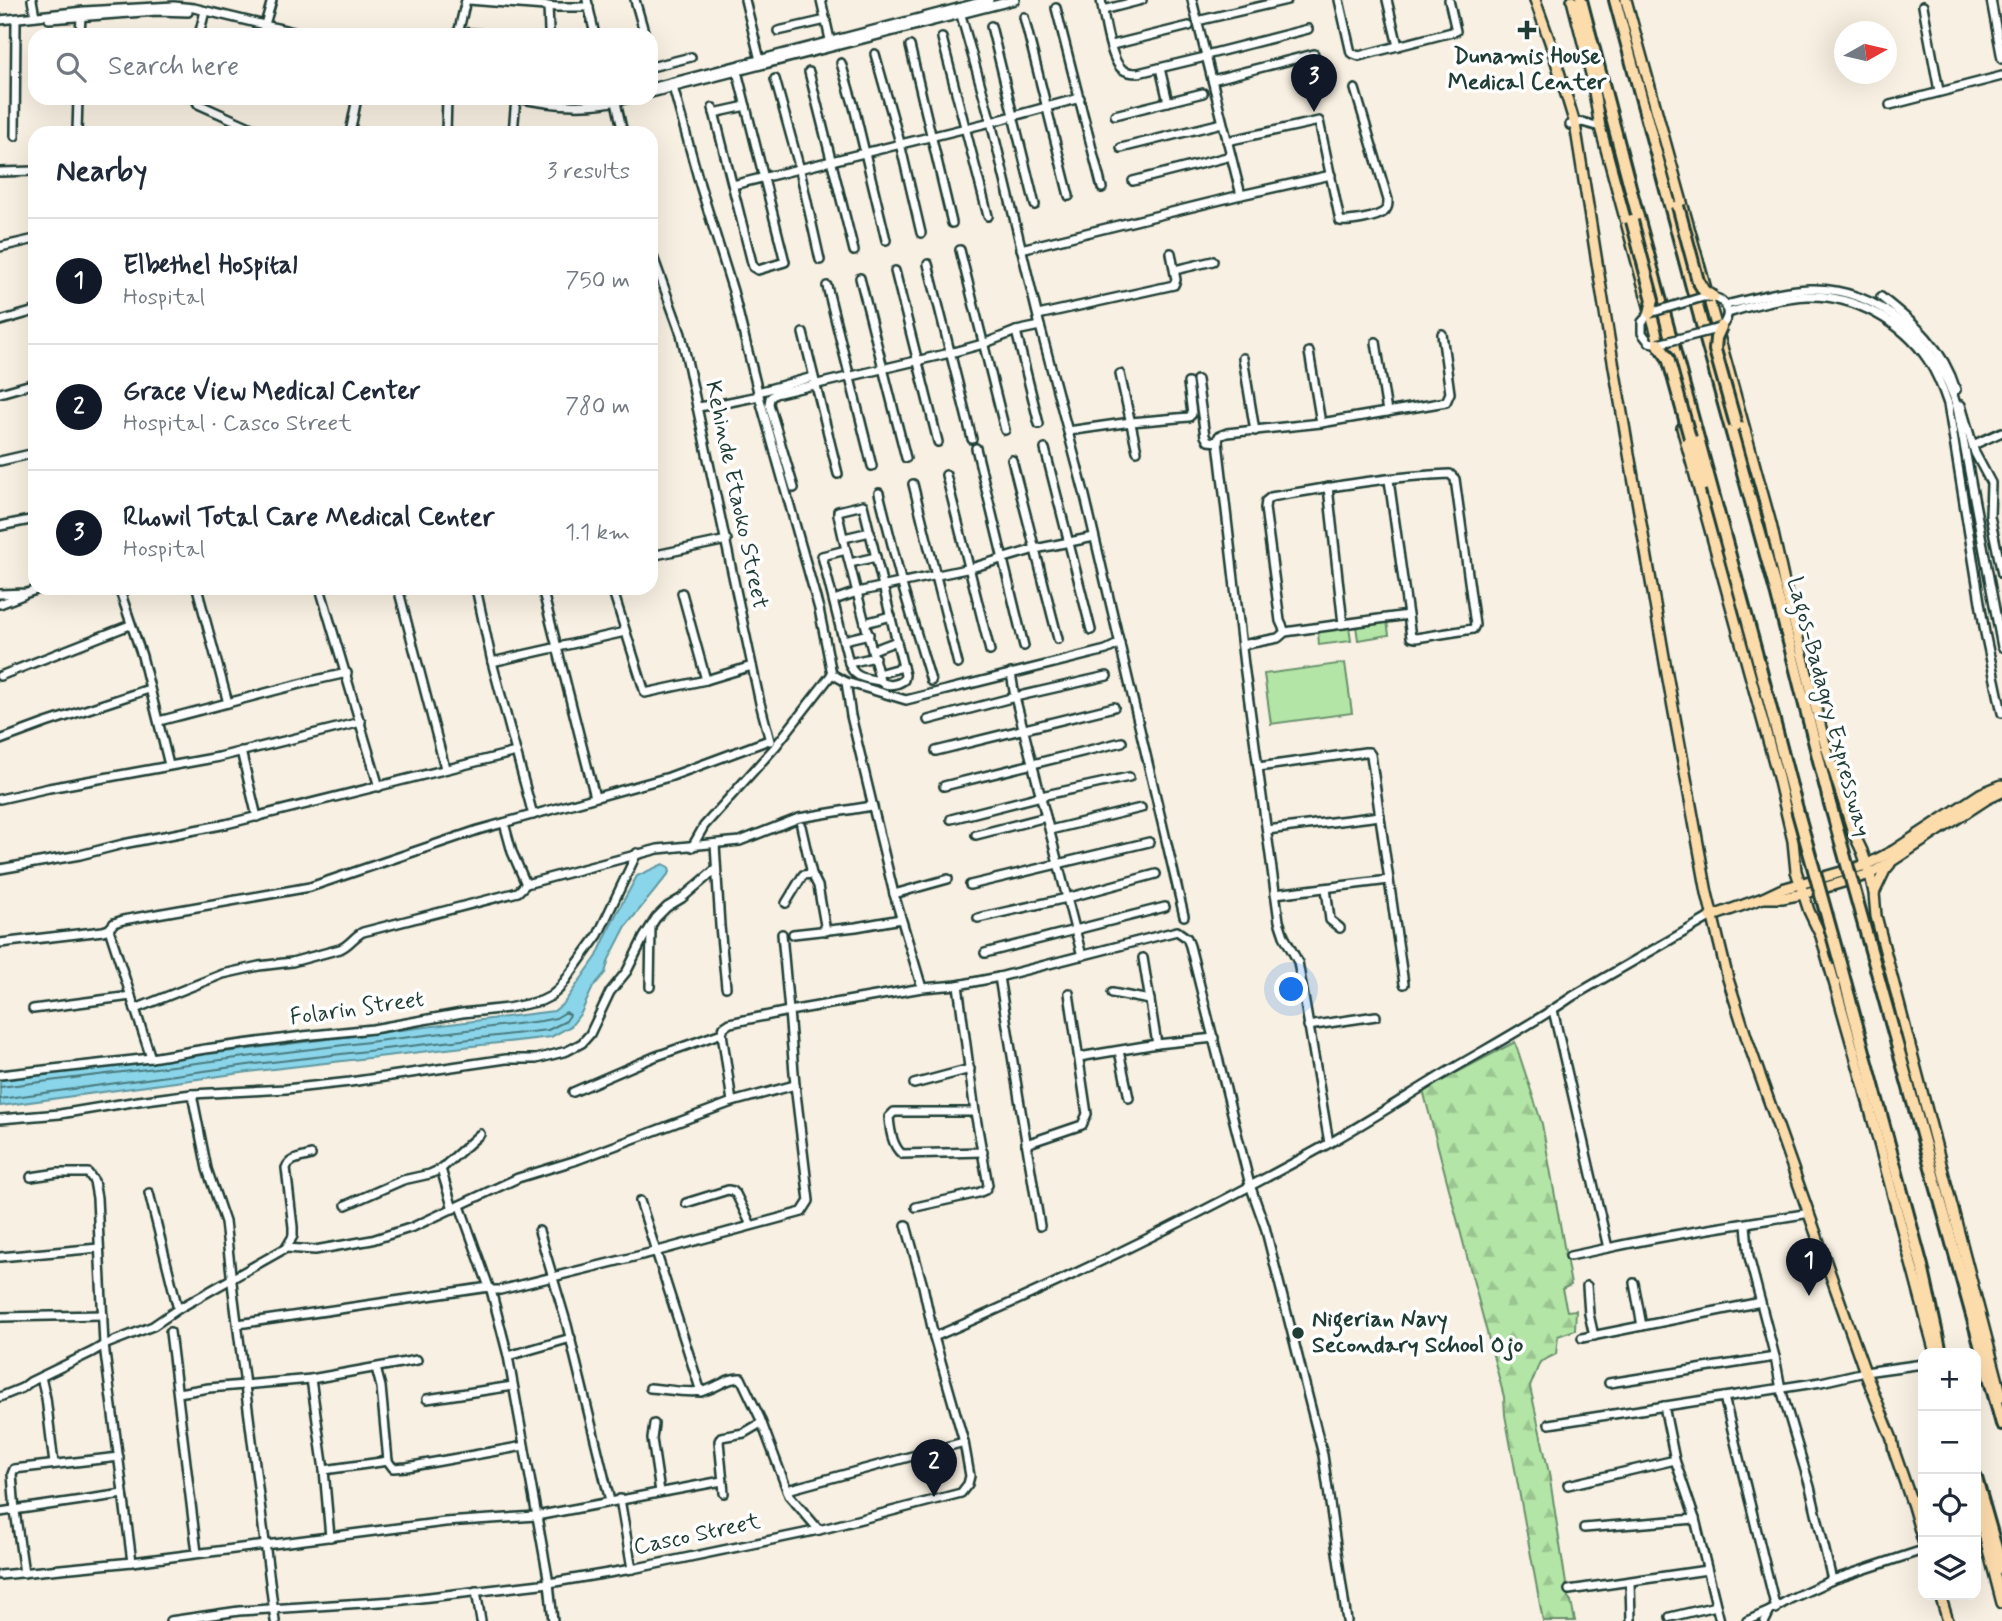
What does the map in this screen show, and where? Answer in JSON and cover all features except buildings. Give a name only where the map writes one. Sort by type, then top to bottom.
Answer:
[{"type":"highway","points":[[1581,0],[1922,1266],[1934,1348]]},
{"type":"highway","points":[[1616,5],[1654,122],[1698,281],[1704,291],[1713,296]]},
{"type":"highway","name":"Lagos-Badagry Expressway","points":[[1616,5],[1777,594],[1829,800],[2002,1424]]},
{"type":"highway","points":[[1589,29],[1611,136],[1653,300],[1650,313]]},
{"type":"highway","points":[[1721,327],[1715,350],[1754,488],[1777,594]]},
{"type":"highway","points":[[1658,344],[1668,358],[1718,530],[1740,594]]},
{"type":"highway","points":[[1981,1496],[2002,1569]]},
{"type":"main road","points":[[1533,0],[1550,42],[1573,125],[1711,917],[1747,1040],[1863,1372],[1892,1439],[1922,1537]]},
{"type":"main road","points":[[1572,0],[1591,74],[1599,122],[1777,773],[1793,841],[1795,865],[1808,909],[1821,936],[1934,1348]]},
{"type":"main road","name":"Lagos-Badagry Expressway","points":[[1626,0],[1771,524],[1824,740],[1851,826],[1868,869],[1876,916],[2002,1397]]},
{"type":"main road","points":[[1874,892],[1890,858],[1964,804],[2002,785]]},
{"type":"main road","points":[[1782,893],[1803,894],[1868,869],[2002,792]]},
{"type":"main road","points":[[1862,851],[1890,858]]},
{"type":"main road","points":[[1782,893],[1795,865]]},
{"type":"main road","points":[[1711,917],[1782,893],[1800,883],[1868,869]]},
{"type":"main road","points":[[1782,893],[1808,909]]},
{"type":"main road","points":[[1981,1522],[2002,1603]]},
{"type":"main road","points":[[1942,1600],[1948,1621]]},
{"type":"street","points":[[32,0],[35,16]]},
{"type":"street","points":[[264,27],[272,0]]},
{"type":"street","points":[[459,28],[467,0],[548,6],[588,4],[593,28]]},
{"type":"street","points":[[635,0],[643,28]]},
{"type":"street","points":[[745,0],[761,62]]},
{"type":"street","points":[[821,0],[831,44]]},
{"type":"street","points":[[960,11],[989,0]]},
{"type":"street","points":[[658,88],[960,11],[1015,0]]},
{"type":"street","points":[[1101,0],[1116,62],[1123,70],[1138,74],[1308,29]]},
{"type":"street","points":[[1103,10],[1142,0]]},
{"type":"street","points":[[1192,0],[1241,195]]},
{"type":"street","points":[[1197,21],[1287,0]]},
{"type":"street","points":[[1339,0],[1351,52],[1359,56],[1456,31],[1449,0]]},
{"type":"street","points":[[1387,0],[1398,46]]},
{"type":"street","points":[[1991,0],[2002,59]]},
{"type":"street","points":[[0,22],[83,11],[185,6],[269,28]]},
{"type":"street","points":[[548,6],[549,28]]},
{"type":"street","points":[[1923,6],[1939,91]]},
{"type":"street","points":[[1056,8],[1102,188]]},
{"type":"street","points":[[0,22],[165,11],[205,13]]},
{"type":"street","points":[[960,11],[1121,642],[1184,916]]},
{"type":"street","points":[[201,28],[205,13]]},
{"type":"street","points":[[80,28],[81,16]]},
{"type":"street","points":[[1024,17],[1069,196]]},
{"type":"street","points":[[778,31],[826,20]]},
{"type":"street","points":[[15,136],[16,23]]},
{"type":"street","points":[[991,26],[1035,205]]},
{"type":"street","points":[[1112,45],[1189,26]]},
{"type":"street","points":[[942,38],[988,216]]},
{"type":"street","points":[[910,46],[952,223]]},
{"type":"street","points":[[875,54],[921,233]]},
{"type":"street","points":[[1212,80],[1314,54]]},
{"type":"street","points":[[658,65],[691,57]]},
{"type":"street","points":[[662,87],[673,87],[737,71],[761,62]]},
{"type":"street","points":[[841,63],[886,240]]},
{"type":"street","points":[[1160,68],[1168,102]]},
{"type":"street","points":[[737,71],[786,259],[785,262],[758,270],[753,267],[714,111],[746,106]]},
{"type":"street","points":[[809,72],[853,251]]},
{"type":"street","points":[[1890,105],[2002,76]]},
{"type":"street","points":[[775,79],[820,260]]},
{"type":"street","points":[[673,87],[733,291],[758,394],[819,609],[832,674],[846,682],[906,700],[1106,650],[1121,642]]},
{"type":"street","points":[[1227,141],[1319,121],[1340,221],[1355,221],[1380,214],[1388,206],[1388,200],[1355,89]]},
{"type":"street","points":[[1115,115],[1203,93]]},
{"type":"street","points":[[733,185],[1080,98]]},
{"type":"street","points":[[77,126],[78,105]]},
{"type":"street","points":[[200,105],[247,126]]},
{"type":"street","points":[[351,126],[356,105]]},
{"type":"street","points":[[446,126],[447,105]]},
{"type":"street","points":[[514,126],[516,105]]},
{"type":"street","points":[[559,105],[585,105]]},
{"type":"street","points":[[613,105],[621,126]]},
{"type":"street","points":[[1573,125],[1599,122]]},
{"type":"street","points":[[1121,148],[1222,123]]},
{"type":"street","points":[[1133,181],[1231,156]]},
{"type":"street","points":[[0,172],[28,171]]},
{"type":"street","points":[[1021,248],[1331,175]]},
{"type":"street","points":[[0,247],[28,241]]},
{"type":"street","points":[[960,250],[1005,430]]},
{"type":"street","points":[[1038,315],[1174,285],[1176,280],[1171,253]]},
{"type":"street","points":[[1175,270],[1213,261]]},
{"type":"street","points":[[928,264],[972,439]]},
{"type":"street","name":"Kehinde Etaoko Street","points":[[658,270],[681,334],[752,666],[769,740],[775,747]]},
{"type":"street","points":[[895,271],[938,442]]},
{"type":"street","points":[[860,278],[906,458]]},
{"type":"street","points":[[827,286],[872,466]]},
{"type":"street","points":[[1725,305],[1791,290],[1812,288],[1834,291],[1858,297],[1909,328],[1925,345],[1937,360],[1952,393],[1970,472],[2002,647]]},
{"type":"street","points":[[1713,296],[1721,299],[1725,305],[1728,313],[1726,320],[1721,327],[1713,330],[1658,344],[1649,342],[1642,333],[1642,322],[1650,313],[1703,297],[1713,296]]},
{"type":"street","points":[[1728,313],[1792,297],[1811,296],[1841,300],[1879,311],[1926,357],[1936,372],[1948,404],[1985,633],[2002,713]]},
{"type":"street","points":[[1881,298],[1926,336],[1953,379],[1975,453],[1991,483],[1990,516],[2002,574]]},
{"type":"street","points":[[0,321],[28,313]]},
{"type":"street","points":[[696,407],[917,361],[1040,326]]},
{"type":"street","points":[[1016,331],[1039,424]]},
{"type":"street","points":[[803,333],[838,474]]},
{"type":"street","points":[[1329,1143],[1298,962],[1281,929],[1275,894],[1218,442],[1222,435],[1321,423],[1446,402],[1450,393],[1442,334]]},
{"type":"street","points":[[1376,342],[1387,412]]},
{"type":"street","points":[[1309,352],[1321,423]]},
{"type":"street","points":[[1243,358],[1255,431]]},
{"type":"street","points":[[1120,374],[1137,451]]},
{"type":"street","points":[[1197,380],[1205,436],[1208,441],[1218,442]]},
{"type":"street","points":[[794,488],[769,404],[770,398],[814,381]]},
{"type":"street","points":[[1068,431],[1189,417],[1192,414],[1188,383]]},
{"type":"street","points":[[0,393],[28,385]]},
{"type":"street","points":[[1973,445],[2002,432]]},
{"type":"street","points":[[976,449],[1024,646]]},
{"type":"street","points":[[1045,449],[1091,630]]},
{"type":"street","points":[[0,461],[28,455]]},
{"type":"street","points":[[1012,460],[1058,639]]},
{"type":"street","points":[[1285,632],[1280,621],[1266,501],[1271,497],[1328,487],[1389,480],[1450,474],[1455,479],[1475,625],[1473,629],[1411,637],[1389,480]]},
{"type":"street","points":[[946,475],[990,651]]},
{"type":"street","points":[[913,484],[958,664]]},
{"type":"street","points":[[1328,487],[1343,624]]},
{"type":"street","points":[[879,493],[903,588],[931,681]]},
{"type":"street","points":[[863,505],[897,641],[904,680],[900,683],[884,684],[879,677],[844,538],[838,511],[863,505]]},
{"type":"street","points":[[0,526],[28,520]]},
{"type":"street","points":[[844,538],[870,532]]},
{"type":"street","points":[[834,600],[857,592],[971,568],[1035,549],[1094,537]]},
{"type":"street","points":[[658,555],[727,540]]},
{"type":"street","points":[[846,550],[822,556],[851,670],[858,677],[879,677],[902,667]]},
{"type":"street","points":[[850,564],[876,557]]},
{"type":"street","points":[[0,594],[27,593]]},
{"type":"street","points":[[0,604],[27,593]]},
{"type":"street","points":[[682,593],[706,680]]},
{"type":"street","points":[[122,595],[142,656],[169,765]]},
{"type":"street","points":[[199,595],[228,703]]},
{"type":"street","points":[[322,595],[379,787]]},
{"type":"street","points":[[400,595],[445,768]]},
{"type":"street","points":[[477,595],[533,815]]},
{"type":"street","points":[[544,595],[595,797]]},
{"type":"street","points":[[614,595],[645,692],[706,680],[752,666]]},
{"type":"street","points":[[1242,645],[1278,638],[1285,632],[1408,615]]},
{"type":"street","points":[[865,622],[891,616]]},
{"type":"street","points":[[0,676],[130,625]]},
{"type":"street","points":[[492,662],[625,632]]},
{"type":"street","points":[[844,640],[869,634]]},
{"type":"street","points":[[849,663],[897,641]]},
{"type":"street","points":[[159,720],[347,673]]},
{"type":"street","points":[[1011,673],[1082,956]]},
{"type":"street","points":[[692,847],[704,825],[775,747],[832,674]]},
{"type":"street","points":[[928,720],[1015,696],[1107,676]]},
{"type":"street","points":[[846,682],[872,806],[922,988]]},
{"type":"street","points":[[0,740],[149,690]]},
{"type":"street","points":[[936,751],[1114,707]]},
{"type":"street","points":[[0,799],[219,757],[361,722]]},
{"type":"street","points":[[0,943],[109,929],[114,923],[123,920],[310,887],[478,830],[669,777],[769,740]]},
{"type":"street","points":[[944,786],[1122,742]]},
{"type":"street","points":[[241,751],[257,817]]},
{"type":"street","points":[[0,869],[80,855],[257,817],[516,752]]},
{"type":"street","points":[[1258,767],[1369,752],[1404,984]]},
{"type":"street","points":[[951,819],[1129,777]]},
{"type":"street","points":[[135,1009],[223,974],[292,962],[340,950],[363,932],[518,892],[526,884],[637,853],[733,842],[751,838],[799,818],[872,806]]},
{"type":"street","points":[[1050,830],[1141,808]]},
{"type":"street","points":[[1267,830],[1380,816]]},
{"type":"street","points":[[976,835],[1046,817]]},
{"type":"street","points":[[504,823],[512,852],[526,884]]},
{"type":"street","points":[[801,826],[826,931]]},
{"type":"street","points":[[970,885],[1149,842]]},
{"type":"street","points":[[715,844],[726,987]]},
{"type":"street","name":"Folarin Street","points":[[0,1075],[373,1029],[541,1001],[559,989],[598,935],[637,853]]},
{"type":"street","points":[[0,1119],[60,1114],[192,1094],[286,1089],[350,1082],[506,1059],[536,1059],[567,1051],[582,1043],[590,1034],[607,996],[627,971],[651,926],[667,907],[716,869]]},
{"type":"street","points":[[786,902],[799,879],[803,875],[812,874]]},
{"type":"street","points":[[978,918],[1156,874]]},
{"type":"street","points":[[894,894],[948,879]]},
{"type":"street","points":[[1275,894],[1389,880]]},
{"type":"street","points":[[1326,888],[1330,920],[1340,928]]},
{"type":"street","points":[[985,953],[1165,907]]},
{"type":"street","points":[[934,1337],[1058,1283],[1329,1143],[1573,996],[1711,917]]},
{"type":"street","points":[[793,934],[901,919]]},
{"type":"street","points":[[650,987],[651,926]]},
{"type":"street","points":[[109,929],[151,1058]]},
{"type":"street","points":[[732,1101],[723,1033],[726,1024],[922,988],[999,978],[1171,931],[1182,933],[1190,946],[1250,1185],[1265,1227],[1323,1455],[1347,1621]]},
{"type":"street","points":[[238,1324],[490,1289],[658,1251],[802,1212],[809,1202],[795,1085],[782,934]]},
{"type":"street","points":[[1143,958],[1157,1044]]},
{"type":"street","points":[[999,978],[1040,1226]]},
{"type":"street","points":[[916,1206],[985,1190],[988,1185],[958,985]]},
{"type":"street","points":[[1026,1143],[1082,1125],[1087,1114],[1069,993]]},
{"type":"street","points":[[1112,993],[1150,1000]]},
{"type":"street","points":[[33,1009],[131,996]]},
{"type":"street","points":[[1553,1010],[1608,1248]]},
{"type":"street","points":[[1308,1026],[1376,1016]]},
{"type":"street","points":[[573,1092],[654,1057],[723,1033]]},
{"type":"street","points":[[1079,1057],[1213,1038]]},
{"type":"street","points":[[1119,1051],[1129,1098]]},
{"type":"street","points":[[914,1084],[970,1069]]},
{"type":"street","points":[[286,1248],[315,1250],[372,1240],[413,1227],[518,1178],[577,1160],[732,1101],[795,1085]]},
{"type":"street","points":[[192,1094],[207,1169],[225,1222],[275,1621]]},
{"type":"street","points":[[975,1112],[894,1112],[889,1117],[892,1139],[902,1154],[982,1152]]},
{"type":"street","points":[[346,1205],[403,1180],[441,1169],[480,1134]]},
{"type":"street","points":[[0,1397],[104,1345],[153,1326],[286,1248],[293,1236],[293,1227],[286,1168],[292,1160],[311,1155]]},
{"type":"street","points":[[441,1169],[490,1289],[509,1356],[554,1621]]},
{"type":"street","points":[[31,1177],[66,1172],[91,1175],[94,1181],[104,1345],[132,1562]]},
{"type":"street","points":[[686,1203],[728,1190],[733,1191],[751,1225]]},
{"type":"street","points":[[149,1193],[178,1309]]},
{"type":"street","points":[[640,1201],[702,1392]]},
{"type":"street","points":[[1570,1256],[1658,1237],[1807,1214]]},
{"type":"street","name":"Casco Street","points":[[170,1621],[221,1613],[395,1601],[549,1583],[632,1569],[819,1530],[961,1493],[970,1476],[964,1442],[906,1225]]},
{"type":"street","points":[[1746,1225],[1749,1257],[1832,1580]]},
{"type":"street","points":[[539,1231],[571,1338],[610,1501]]},
{"type":"street","points":[[0,1257],[99,1248]]},
{"type":"street","points":[[1634,1283],[1642,1326]]},
{"type":"street","points":[[1587,1286],[1594,1336]]},
{"type":"street","points":[[1582,1338],[1761,1302]]},
{"type":"street","points":[[0,1317],[103,1315]]},
{"type":"street","points":[[170,1332],[197,1553]]},
{"type":"street","points":[[509,1356],[571,1338]]},
{"type":"street","points":[[1609,1383],[1775,1357]]},
{"type":"street","points":[[178,1394],[311,1378],[417,1360]]},
{"type":"street","points":[[1549,1424],[1821,1382],[1918,1363]]},
{"type":"street","points":[[376,1368],[381,1387],[388,1461],[393,1468],[524,1446]]},
{"type":"street","points":[[41,1377],[54,1464]]},
{"type":"street","points":[[311,1378],[330,1537]]},
{"type":"street","points":[[650,1388],[702,1392],[741,1378],[787,1490],[819,1530]]},
{"type":"street","points":[[427,1399],[513,1386]]},
{"type":"street","points":[[1724,1397],[1773,1610],[1765,1621]]},
{"type":"street","points":[[1664,1406],[1675,1460],[1695,1519],[1720,1621]]},
{"type":"street","points":[[724,1493],[719,1441],[721,1437],[744,1433],[761,1423]]},
{"type":"street","points":[[654,1424],[652,1439],[660,1492]]},
{"type":"street","points":[[787,1490],[964,1442]]},
{"type":"street","points":[[24,1573],[15,1511],[12,1474],[14,1469],[119,1457]]},
{"type":"street","points":[[1568,1485],[1675,1460]]},
{"type":"street","points":[[324,1470],[388,1461]]},
{"type":"street","points":[[0,1575],[132,1562],[445,1522],[536,1516],[722,1481]]},
{"type":"street","points":[[0,1512],[123,1494]]},
{"type":"street","points":[[620,1499],[632,1569]]},
{"type":"street","points":[[1584,1528],[1695,1519]]},
{"type":"street","points":[[1747,1621],[1832,1580],[1918,1552]]},
{"type":"street","points":[[1569,1590],[1707,1570]]},
{"type":"street","points":[[1630,1582],[1631,1621]]},
{"type":"street","points":[[476,1591],[481,1621]]},
{"type":"street","points":[[1670,1617],[1716,1606]]},
{"type":"green space","points":[[1387,621],[1389,635],[1358,640],[1356,626]]},
{"type":"green space","points":[[1349,627],[1351,641],[1319,645],[1318,631]]},
{"type":"green space","points":[[1345,663],[1352,713],[1271,724],[1264,674]]},
{"type":"green space","points":[[1515,1042],[1542,1124],[1571,1285],[1562,1289],[1567,1311],[1576,1310],[1575,1330],[1558,1336],[1556,1354],[1540,1362],[1530,1387],[1549,1473],[1568,1597],[1575,1621],[1543,1621],[1505,1415],[1504,1397],[1423,1090]]},
{"type":"water","points":[[663,864],[669,867],[670,872],[626,926],[605,973],[593,987],[581,1013],[571,1026],[551,1037],[256,1071],[0,1106],[0,1080],[554,1011],[564,1003],[597,956],[637,876]]},
{"type":"place","name":"Dunamis House Medical Center","points":[[1527,30]]},
{"type":"place","name":"Rhowil Total Care Medical Center","points":[[1314,112]]},
{"type":"place","name":"Elbethel Hospital","points":[[1809,1296]]},
{"type":"place","name":"Nigerian Navy Secondary School Ojo","points":[[1298,1333]]},
{"type":"place","name":"Grace View Medical Center","points":[[934,1497]]}]
